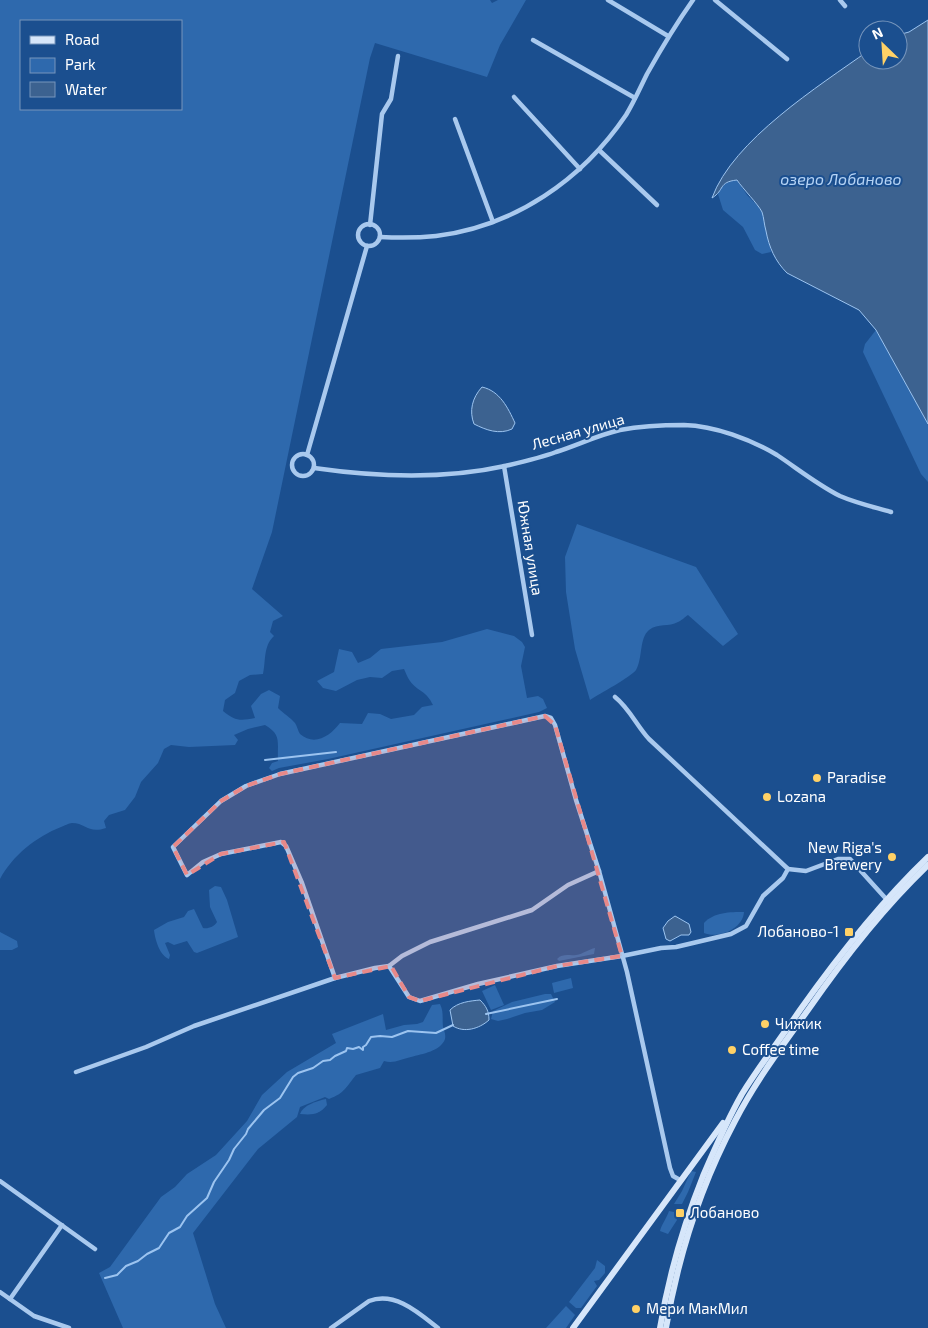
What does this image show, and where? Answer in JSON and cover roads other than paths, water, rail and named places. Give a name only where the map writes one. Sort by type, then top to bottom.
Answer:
[{"type":"main road","points":[[573,1328],[733,1110],[758,1070],[832,965],[928,857]]},
{"type":"main road","points":[[666,1328],[679,1264],[690,1229],[713,1161],[734,1121],[769,1065],[836,968],[888,901],[928,865]]},
{"type":"main road","points":[[660,1328],[672,1265],[684,1226],[733,1110]]},
{"type":"main road","points":[[698,1157],[713,1161]]},
{"type":"street","points":[[608,0],[668,36]]},
{"type":"street","points":[[380,237],[438,236],[493,222],[514,214],[546,196],[580,169],[598,150],[626,114],[668,36],[693,0]]},
{"type":"street","points":[[715,0],[787,58]]},
{"type":"street","points":[[840,0],[845,6]]},
{"type":"street","points":[[533,40],[635,98]]},
{"type":"street","points":[[370,225],[382,114],[391,99],[398,56]]},
{"type":"street","points":[[514,97],[580,169]]},
{"type":"street","points":[[455,119],[493,222]]},
{"type":"street","points":[[598,150],[657,205]]},
{"type":"street","points":[[370,225],[378,229],[380,237],[375,244],[367,246],[360,241],[359,232],[364,226],[370,225]]},
{"type":"street","points":[[307,455],[367,246]]},
{"type":"street","name":"Лесная улица","points":[[314,468],[351,473],[399,476],[453,474],[504,466],[556,452],[620,430],[686,425],[719,431],[760,446],[819,484],[842,496],[891,512]]},
{"type":"street","points":[[301,455],[307,455],[313,461],[314,468],[309,474],[303,476],[294,470],[293,464],[296,458],[301,455]]},
{"type":"street","name":"Южная улица","points":[[504,466],[532,635]]},
{"type":"street","points":[[615,697],[624,705],[640,730],[649,739],[788,869],[806,871],[838,859],[850,859],[888,901]]},
{"type":"street","points":[[335,978],[302,883],[289,851],[281,842],[221,854],[203,862],[187,875],[174,847],[221,801],[246,786],[280,774],[545,716],[551,718],[554,721],[599,872],[633,995],[670,1168],[673,1176],[680,1180]]},
{"type":"street","points":[[389,966],[409,997],[420,1001],[478,984],[557,966],[676,947],[731,934],[740,931],[746,926],[753,917],[763,896],[783,878],[788,869]]},
{"type":"street","points":[[76,1072],[146,1047],[194,1026],[335,978],[389,966],[402,956],[430,942],[532,910],[568,885],[599,872]]},
{"type":"street","points":[[0,1181],[95,1249]]},
{"type":"street","points":[[10,1299],[62,1225]]},
{"type":"street","points":[[0,1292],[34,1316],[49,1322],[62,1324],[69,1328]]},
{"type":"street","points":[[332,1328],[370,1301],[376,1298],[384,1298],[408,1306],[438,1328]]},
{"type":"water","name":"озеро Лобаново","points":[[928,20],[928,424],[876,330],[859,310],[787,273],[783,268],[771,248],[762,212],[737,180],[724,184],[712,198],[723,176],[738,155],[758,135],[779,116],[858,58],[858,70],[908,70],[909,32]]},
{"type":"water","points":[[482,387],[494,392],[503,401],[515,423],[512,429],[497,432],[474,424],[472,405]]},
{"type":"water","points":[[675,916],[689,924],[691,932],[689,935],[681,935],[670,941],[666,939],[663,928]]},
{"type":"water","points":[[480,1000],[487,1009],[489,1020],[481,1026],[467,1030],[453,1026],[450,1010],[453,1007],[468,1001]]},
{"type":"waterway","points":[[265,760],[336,752]]},
{"type":"waterway","points":[[486,1014],[557,999]]},
{"type":"waterway","points":[[105,1278],[117,1275],[126,1266],[159,1248],[169,1233],[180,1227],[187,1216],[207,1198],[214,1182],[248,1129],[264,1110],[280,1098],[293,1077],[298,1073],[313,1068],[323,1061],[330,1060],[346,1051],[347,1048],[359,1047],[363,1050],[363,1047],[371,1037],[392,1037],[408,1031],[436,1033],[453,1025]]},
{"type":"place","name":"Paradise","points":[[817,778]]},
{"type":"place","name":"Lozana","points":[[767,797]]},
{"type":"place","name":"New Riga's Brewery","points":[[892,857]]},
{"type":"place","name":"Лобаново-1","points":[[849,932]]},
{"type":"place","name":"Чижик","points":[[765,1024]]},
{"type":"place","name":"Coffee time","points":[[732,1050]]},
{"type":"place","name":"Лобаново","points":[[680,1213]]},
{"type":"place","name":"Мери МакМил","points":[[636,1309]]}]
